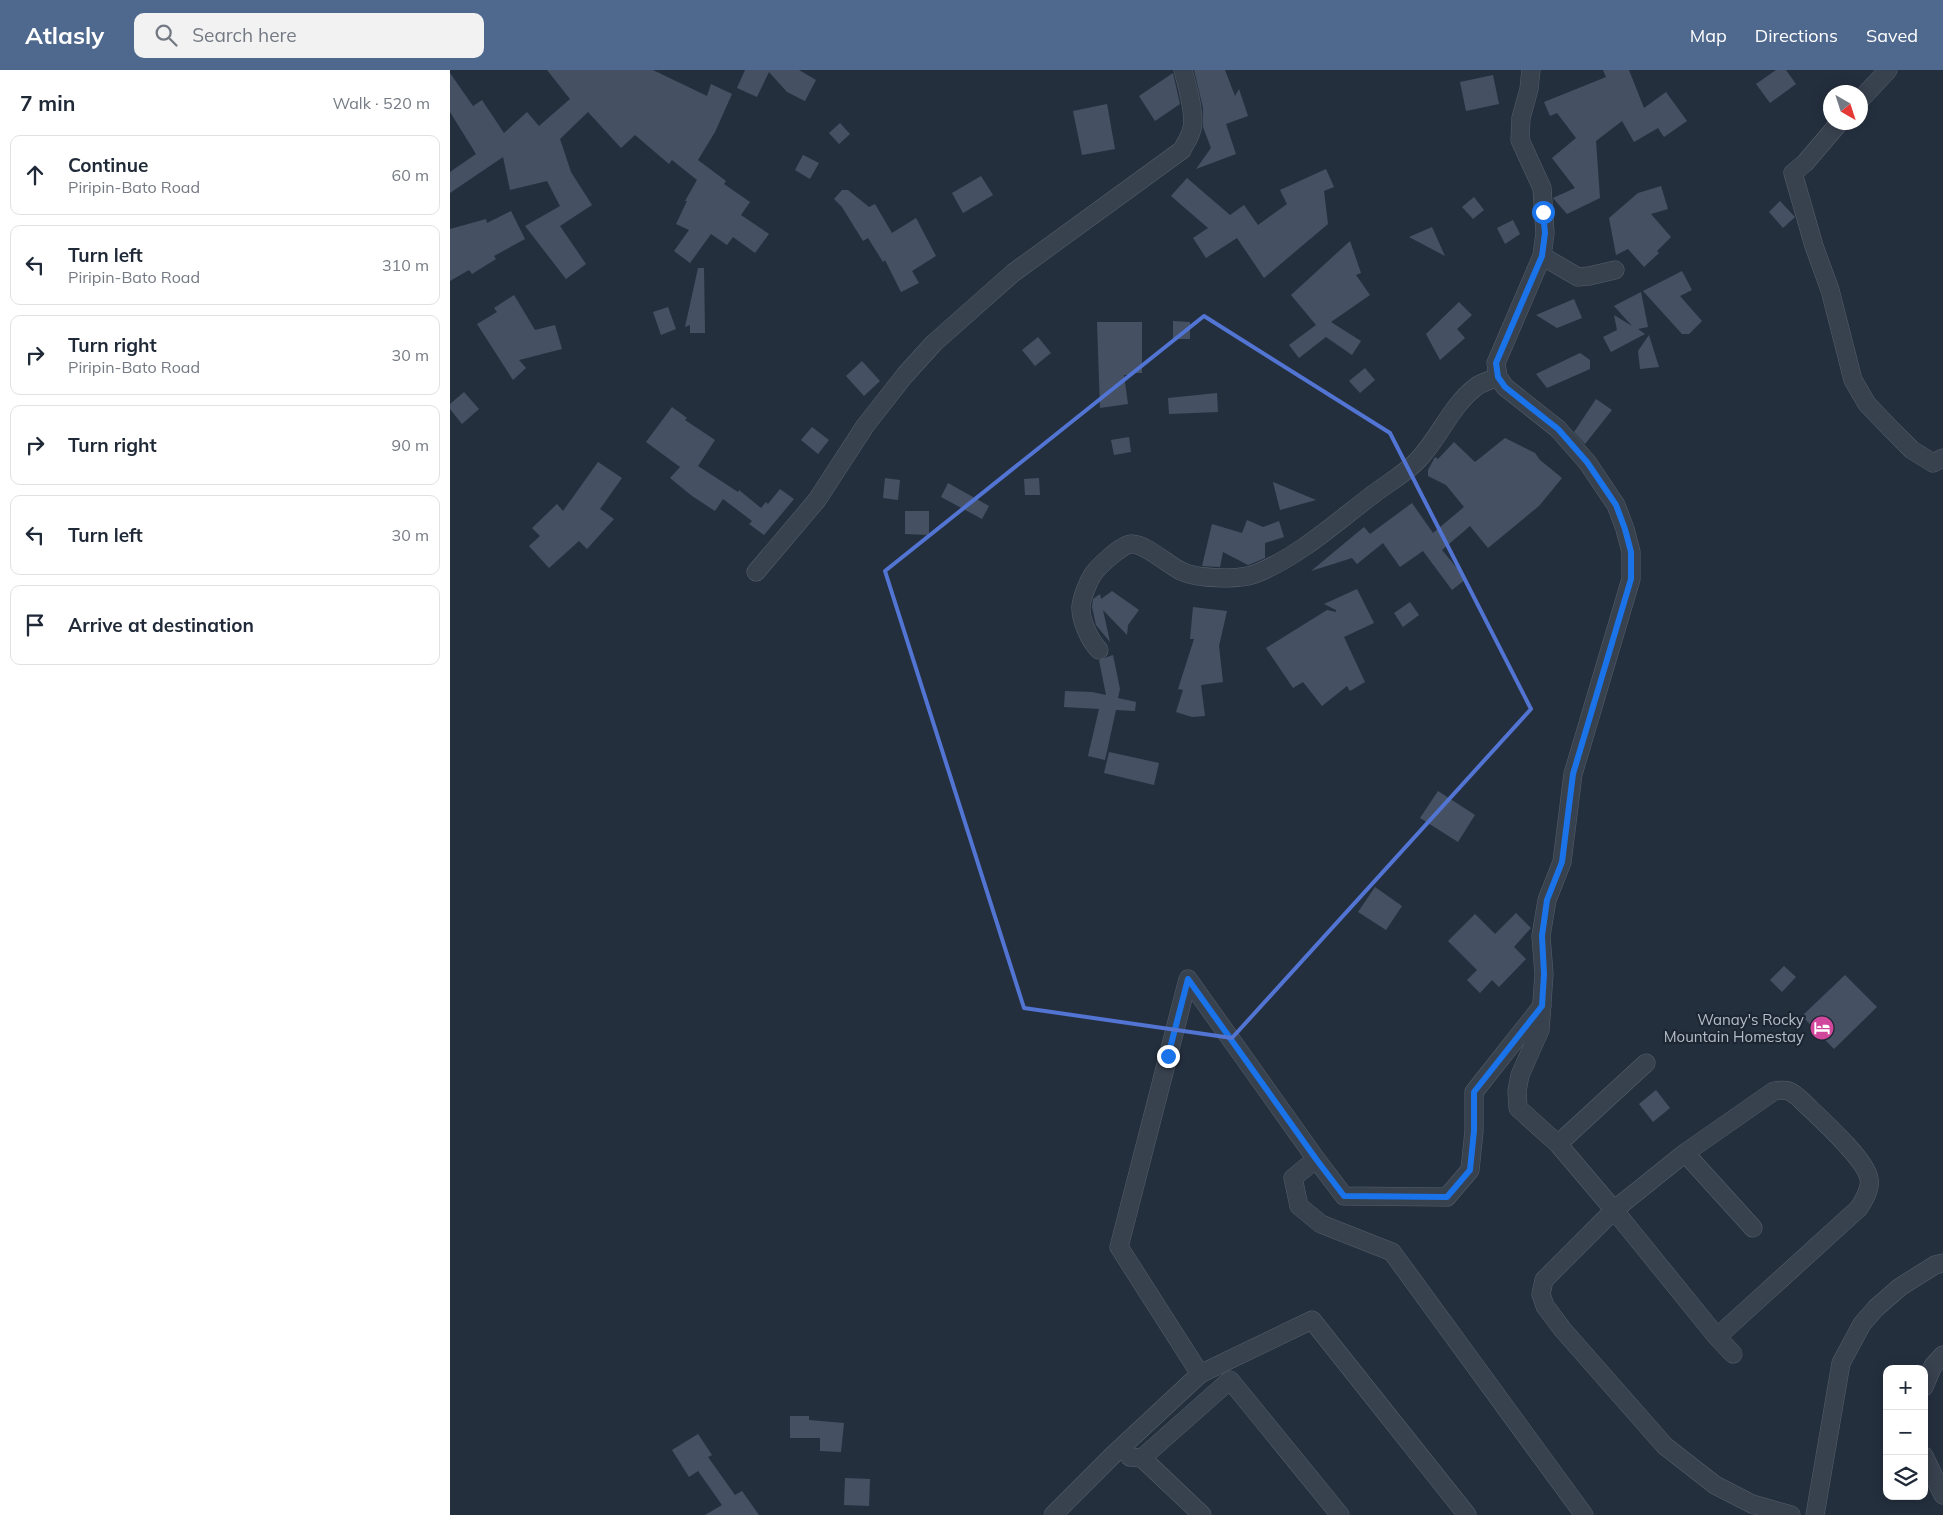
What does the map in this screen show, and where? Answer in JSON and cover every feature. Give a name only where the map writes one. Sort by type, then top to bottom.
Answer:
[{"type":"street","points":[[756,572],[817,500],[864,426],[905,375],[934,343],[1013,273],[1182,150],[1192,131],[1189,97],[1183,70]]},
{"type":"street","points":[[1531,70],[1529,89],[1521,118],[1520,140],[1542,188],[1545,233],[1542,256],[1496,363],[1498,377],[1505,387],[1558,429],[1587,462],[1616,505],[1631,552],[1631,579],[1573,774],[1562,862],[1547,900],[1542,936],[1544,974],[1540,1030],[1520,1075],[1517,1091],[1518,1108],[1558,1144],[1614,1210],[1716,1337],[1733,1354]]},
{"type":"street","points":[[1868,91],[1888,70]]},
{"type":"street","points":[[1833,130],[1794,173],[1814,246],[1830,290],[1853,380],[1867,404],[1912,450],[1933,463],[1943,458]]},
{"type":"street","points":[[1542,256],[1578,277],[1615,270]]},
{"type":"street","points":[[1099,650],[1091,641],[1081,606],[1092,575],[1117,552],[1130,544],[1140,546],[1182,572],[1232,578],[1253,574],[1277,564],[1311,542],[1411,467],[1428,449],[1449,416],[1468,395],[1478,386],[1498,377]]},
{"type":"street","points":[[1200,1374],[1119,1248],[1188,979],[1344,1196],[1447,1197],[1470,1170],[1474,1131],[1474,1092],[1542,1006]]},
{"type":"street","points":[[1558,1144],[1646,1063]]},
{"type":"street","points":[[1716,1337],[1859,1208],[1869,1189],[1869,1179],[1859,1159],[1799,1098],[1791,1091],[1785,1089],[1774,1091],[1685,1153],[1614,1210],[1544,1280],[1541,1294],[1545,1306],[1563,1330],[1665,1446],[1715,1485],[1752,1504],[1791,1515]]},
{"type":"street","points":[[1685,1153],[1753,1228]]},
{"type":"street","points":[[1316,1159],[1293,1178],[1299,1206],[1321,1224],[1392,1252],[1584,1515]]},
{"type":"street","points":[[1815,1515],[1841,1363],[1862,1324],[1876,1308],[1900,1286],[1935,1265],[1943,1263]]},
{"type":"street","points":[[1053,1515],[1112,1456],[1200,1374],[1312,1320],[1467,1515]]},
{"type":"street","points":[[1928,1379],[1934,1366],[1943,1355]]},
{"type":"street","points":[[1142,1458],[1230,1380],[1340,1515]]},
{"type":"street","points":[[1112,1456],[1142,1458],[1202,1515]]},
{"type":"street","points":[[1928,1464],[1943,1495]]},
{"type":"highlighted area","points":[[1204,316],[1390,433],[1531,709],[1232,1038],[1024,1008],[885,571]]},
{"type":"building","points":[[547,70],[653,70],[707,96],[711,84],[732,94],[715,132],[698,160],[726,181],[724,184],[750,202],[741,215],[769,234],[755,253],[733,237],[727,245],[711,234],[690,263],[674,251],[689,230],[676,224],[687,201],[685,201],[697,180],[672,160],[669,164],[635,135],[621,148],[588,112],[560,139],[571,172],[592,205],[560,226],[586,264],[566,279],[525,226],[560,206],[547,181],[510,190],[503,157],[450,193],[450,172],[476,154],[450,112],[450,73],[473,106],[482,100],[504,133],[527,112],[539,126],[570,99]]},
{"type":"building","points":[[745,70],[799,70],[816,80],[805,101],[787,92],[769,72],[757,97],[737,88]]},
{"type":"building","points":[[1194,70],[1225,70],[1235,96],[1239,89],[1248,116],[1226,124],[1236,154],[1196,169],[1211,148],[1203,127],[1203,108]]},
{"type":"building","points":[[1603,70],[1629,70],[1644,108],[1666,92],[1687,121],[1664,137],[1658,128],[1634,142],[1622,121],[1596,141],[1600,198],[1567,214],[1553,198],[1575,188],[1552,158],[1576,138],[1557,113],[1550,116],[1544,102],[1606,77]]},
{"type":"building","points":[[1776,70],[1786,70],[1796,84],[1770,103],[1756,84]]},
{"type":"building","points":[[1173,73],[1180,104],[1155,121],[1139,96]]},
{"type":"building","points":[[1493,75],[1499,104],[1466,111],[1460,82]]},
{"type":"building","points":[[1107,104],[1115,149],[1082,155],[1073,111]]},
{"type":"building","points":[[840,123],[850,134],[839,144],[829,133]]},
{"type":"building","points":[[803,155],[819,163],[810,179],[795,170]]},
{"type":"building","points":[[1326,169],[1334,187],[1324,191],[1328,224],[1264,278],[1237,238],[1206,258],[1193,238],[1208,228],[1171,196],[1187,178],[1230,215],[1244,205],[1258,225],[1287,204],[1280,190]]},
{"type":"building","points":[[981,176],[993,195],[963,213],[952,193]]},
{"type":"building","points":[[1661,186],[1668,209],[1651,214],[1671,237],[1657,251],[1659,253],[1644,267],[1628,249],[1616,255],[1609,218],[1638,193]]},
{"type":"building","points":[[842,190],[848,190],[869,207],[875,204],[892,233],[916,218],[936,256],[912,271],[919,283],[901,292],[885,260],[883,262],[868,238],[863,241],[842,207],[834,199]]},
{"type":"building","points":[[1474,197],[1484,210],[1473,219],[1462,207]]},
{"type":"building","points":[[1780,201],[1795,217],[1783,228],[1769,212]]},
{"type":"building","points":[[511,211],[525,239],[494,256],[496,259],[472,274],[469,270],[450,281],[450,229],[486,219],[487,223]]},
{"type":"building","points":[[1513,220],[1520,234],[1505,244],[1497,228]]},
{"type":"building","points":[[1432,227],[1445,256],[1409,237]]},
{"type":"building","points":[[1350,241],[1361,273],[1356,275],[1370,295],[1331,322],[1361,341],[1352,355],[1326,337],[1299,358],[1289,345],[1316,325],[1291,295]]},
{"type":"building","points":[[698,268],[704,268],[705,333],[690,333],[690,325],[685,327]]},
{"type":"building","points":[[1682,271],[1692,290],[1680,296],[1702,321],[1689,334],[1682,334],[1643,291]]},
{"type":"building","points":[[1641,292],[1648,327],[1638,329],[1645,334],[1611,352],[1603,337],[1617,330],[1614,315],[1632,326],[1614,306]]},
{"type":"building","points":[[514,295],[535,330],[555,325],[562,349],[519,360],[526,368],[513,380],[477,324],[497,312],[494,308]]},
{"type":"building","points":[[1574,299],[1582,318],[1557,328],[1536,315]]},
{"type":"building","points":[[1459,302],[1472,315],[1457,329],[1465,338],[1440,360],[1426,334]]},
{"type":"building","points":[[668,307],[676,329],[661,335],[653,312]]},
{"type":"building","points":[[1173,321],[1190,322],[1190,339],[1173,339]]},
{"type":"building","points":[[1097,322],[1142,322],[1142,373],[1124,375],[1128,404],[1100,408]]},
{"type":"building","points":[[1649,335],[1659,367],[1640,369],[1638,351]]},
{"type":"building","points":[[1038,337],[1051,353],[1035,366],[1022,350]]},
{"type":"building","points":[[1580,353],[1590,360],[1590,369],[1547,388],[1536,374]]},
{"type":"building","points":[[862,361],[880,381],[864,396],[846,376]]},
{"type":"building","points":[[1365,368],[1375,380],[1360,393],[1349,381]]},
{"type":"building","points":[[464,392],[479,409],[462,424],[450,409],[450,404]]},
{"type":"building","points":[[1217,393],[1218,412],[1169,414],[1168,398]]},
{"type":"building","points":[[1596,399],[1612,410],[1585,444],[1574,432]]},
{"type":"building","points":[[672,407],[687,418],[685,420],[715,440],[698,466],[738,492],[739,490],[761,508],[766,502],[768,504],[780,489],[794,499],[764,535],[749,524],[752,521],[723,499],[715,511],[692,496],[670,478],[680,467],[646,442]]},
{"type":"building","points":[[812,427],[829,440],[818,454],[801,440]]},
{"type":"building","points":[[1129,437],[1131,452],[1114,455],[1111,440]]},
{"type":"building","points":[[1505,438],[1535,453],[1540,460],[1562,478],[1539,506],[1488,548],[1470,526],[1442,550],[1466,579],[1452,590],[1423,551],[1400,567],[1383,543],[1357,564],[1352,558],[1311,571],[1364,527],[1370,534],[1412,503],[1433,533],[1464,507],[1446,485],[1428,476],[1428,470],[1435,457],[1438,459],[1454,442],[1475,462]]},
{"type":"building","points":[[598,462],[622,478],[600,509],[614,519],[587,549],[579,541],[549,568],[529,546],[540,536],[532,528],[557,504],[563,511]]},
{"type":"building","points":[[885,478],[900,480],[898,500],[883,498]]},
{"type":"building","points":[[1039,478],[1040,495],[1025,495],[1024,479]]},
{"type":"building","points":[[1273,482],[1316,500],[1280,510]]},
{"type":"building","points":[[948,483],[989,506],[982,519],[941,497]]},
{"type":"building","points":[[905,511],[929,511],[929,535],[905,534]]},
{"type":"building","points":[[1247,520],[1263,527],[1279,521],[1284,537],[1265,543],[1265,558],[1251,564],[1248,565],[1223,552],[1220,567],[1202,566],[1212,524],[1242,533]]},
{"type":"building","points":[[1357,589],[1374,623],[1344,637],[1365,682],[1350,691],[1347,686],[1322,706],[1303,682],[1293,688],[1266,648],[1327,610],[1336,612],[1336,610],[1324,604]]},
{"type":"building","points":[[1112,591],[1139,610],[1128,625],[1127,635],[1103,610],[1110,642],[1096,625],[1092,607],[1093,599],[1100,594],[1101,599]]},
{"type":"building","points":[[1410,602],[1419,615],[1403,627],[1394,613]]},
{"type":"building","points":[[1193,607],[1227,611],[1219,646],[1223,682],[1201,685],[1205,716],[1192,717],[1176,712],[1183,690],[1178,689],[1194,639],[1190,639]]},
{"type":"building","points":[[1113,655],[1120,689],[1118,698],[1136,702],[1135,711],[1116,710],[1105,760],[1088,756],[1099,709],[1064,707],[1065,691],[1092,692],[1106,695],[1099,660]]},
{"type":"building","points":[[1109,752],[1159,763],[1154,785],[1104,773]]},
{"type":"building","points":[[1438,791],[1475,815],[1458,842],[1420,818]]},
{"type":"building","points":[[1375,887],[1402,906],[1386,930],[1358,912]]},
{"type":"building","points":[[1516,913],[1531,928],[1514,947],[1526,959],[1499,987],[1492,980],[1480,993],[1467,980],[1477,970],[1448,941],[1475,914],[1495,934]]},
{"type":"building","points":[[1784,966],[1796,977],[1782,992],[1770,980]]},
{"type":"building","points":[[1845,975],[1877,1007],[1834,1049],[1802,1016]]},
{"type":"building","points":[[1656,1090],[1670,1108],[1653,1122],[1639,1104]]},
{"type":"building","points":[[790,1416],[809,1416],[809,1420],[844,1423],[841,1452],[820,1451],[820,1438],[790,1438]]},
{"type":"building","points":[[698,1434],[712,1455],[708,1457],[735,1495],[742,1491],[759,1515],[705,1515],[722,1505],[698,1471],[689,1477],[672,1450]]},
{"type":"building","points":[[845,1478],[870,1479],[869,1506],[844,1505]]},
{"type":"place","name":"Wanay's Rocky Mountain Homestay","points":[[1822,1028]]},
{"type":"route","points":[[1168,1056],[1188,979],[1344,1196],[1447,1197],[1470,1170],[1474,1131],[1474,1092],[1542,1006],[1544,974],[1542,936],[1547,900],[1562,862],[1573,774],[1631,579],[1631,552],[1616,505],[1587,462],[1558,429],[1505,387],[1498,377],[1496,363],[1542,256],[1545,233],[1543,212]]}]
